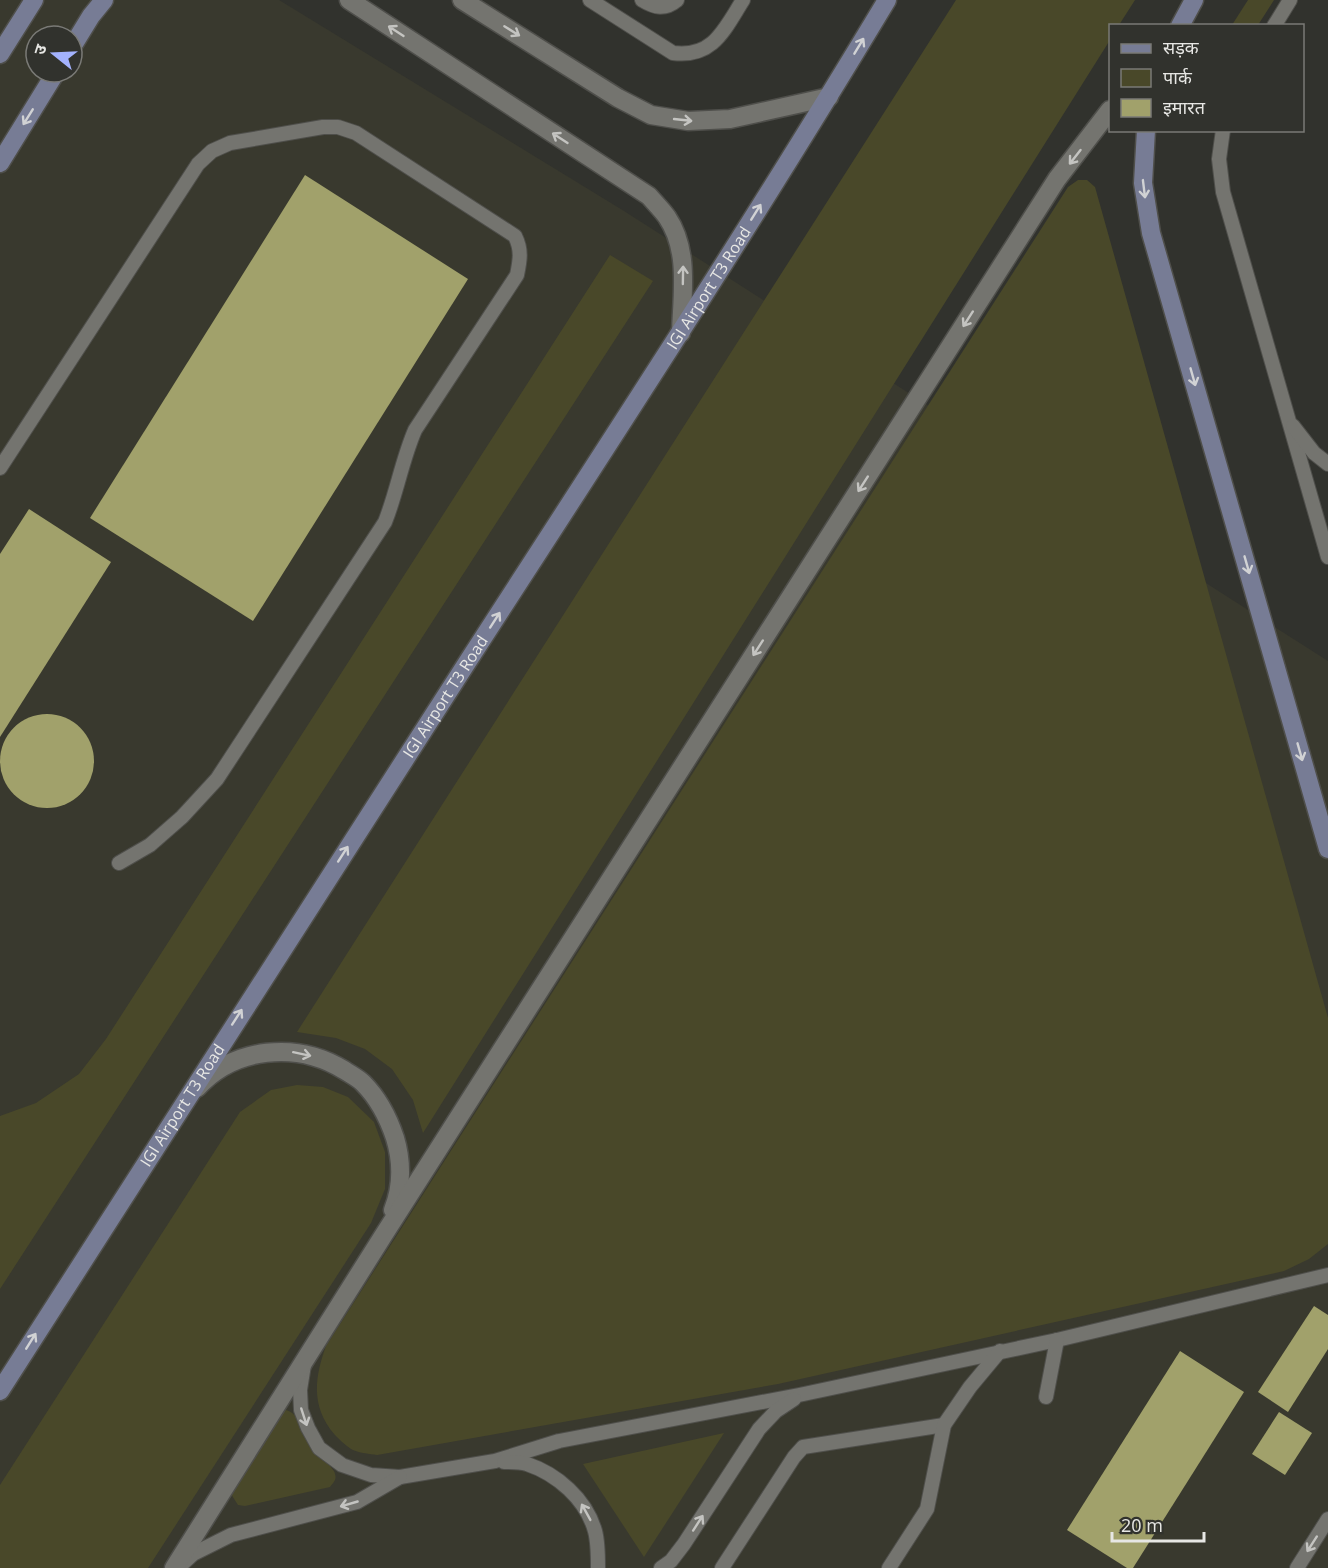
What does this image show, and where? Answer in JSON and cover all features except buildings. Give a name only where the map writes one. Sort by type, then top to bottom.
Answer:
[{"type":"main road","points":[[0,54],[34,0]]},
{"type":"main road","points":[[84,27],[104,0]]},
{"type":"main road","name":"IGI Airport T3 Road","points":[[0,1391],[179,1107],[681,333],[887,0]]},
{"type":"main road","points":[[0,163],[49,84]]},
{"type":"main road","points":[[1146,132],[1143,183],[1151,233],[1328,849]]},
{"type":"street","points":[[349,0],[648,196],[667,218],[678,239],[683,266],[681,333]]},
{"type":"street","points":[[462,0],[618,98],[651,115],[688,121],[730,119],[829,97]]},
{"type":"street","points":[[176,1568],[383,1236],[1057,179],[1109,111]]},
{"type":"street","points":[[179,1107],[207,1076],[245,1056],[286,1051],[326,1060],[362,1082],[388,1115],[400,1155],[399,1197],[383,1236]]},
{"type":"lane","points":[[590,0],[673,53],[690,55],[707,47],[722,34],[743,0]]},
{"type":"lane","points":[[642,0],[658,8],[669,6],[677,0]]},
{"type":"lane","points":[[1275,24],[1290,0]]},
{"type":"lane","points":[[0,468],[198,164],[212,151],[230,143],[323,127],[338,127],[356,133],[515,236],[520,246],[517,275],[415,430],[405,455],[395,498],[385,522],[217,779],[182,817],[150,845],[119,864]]},
{"type":"lane","points":[[1223,132],[1220,159],[1223,192],[1328,557]]},
{"type":"lane","points":[[1286,413],[1300,436],[1314,453],[1328,464]]},
{"type":"lane","points":[[305,1360],[300,1390],[301,1410],[319,1448],[342,1464],[371,1475],[400,1477],[495,1461],[559,1441],[799,1395],[1057,1340],[1328,1275]]},
{"type":"lane","points":[[1046,1397],[1057,1340]]},
{"type":"lane","points":[[889,1568],[927,1509],[944,1425],[970,1387],[1000,1351]]},
{"type":"lane","points":[[661,1568],[671,1561],[684,1544],[759,1429],[776,1411],[799,1395]]},
{"type":"lane","points":[[722,1568],[794,1457],[803,1447],[944,1425]]},
{"type":"lane","points":[[495,1461],[525,1463],[550,1474],[569,1488],[585,1508],[595,1531],[598,1568]]},
{"type":"lane","points":[[176,1568],[193,1554],[231,1535],[357,1502],[400,1477]]},
{"type":"lane","points":[[1297,1568],[1328,1519]]},
{"type":"shaded area","points":[[0,0],[279,0],[624,211],[1328,661],[1328,1568],[0,1568]]},
{"type":"green space","points":[[956,0],[1135,0],[1120,24],[1109,24],[1109,42],[423,1133],[413,1100],[392,1069],[365,1049],[336,1038],[297,1032]]},
{"type":"green space","points":[[1248,0],[1274,0],[1259,24],[1233,24]]},
{"type":"green space","points":[[1078,180],[1087,180],[1095,187],[1328,1018],[1328,1244],[1309,1259],[1284,1271],[778,1384],[377,1455],[351,1449],[335,1435],[327,1424],[318,1403],[317,1381],[326,1346],[1068,187]]},
{"type":"green space","points":[[610,255],[653,281],[0,1289],[0,1116],[36,1103],[79,1074],[106,1039]]},
{"type":"green space","points":[[297,1085],[323,1087],[348,1097],[374,1122],[385,1152],[385,1189],[371,1223],[148,1568],[0,1568],[0,1485],[240,1112],[271,1090]]},
{"type":"green space","points":[[286,1410],[295,1415],[310,1445],[334,1471],[334,1481],[330,1487],[245,1506],[238,1505],[231,1494],[234,1485],[279,1414]]},
{"type":"green space","points":[[724,1433],[644,1557],[583,1464]]}]
